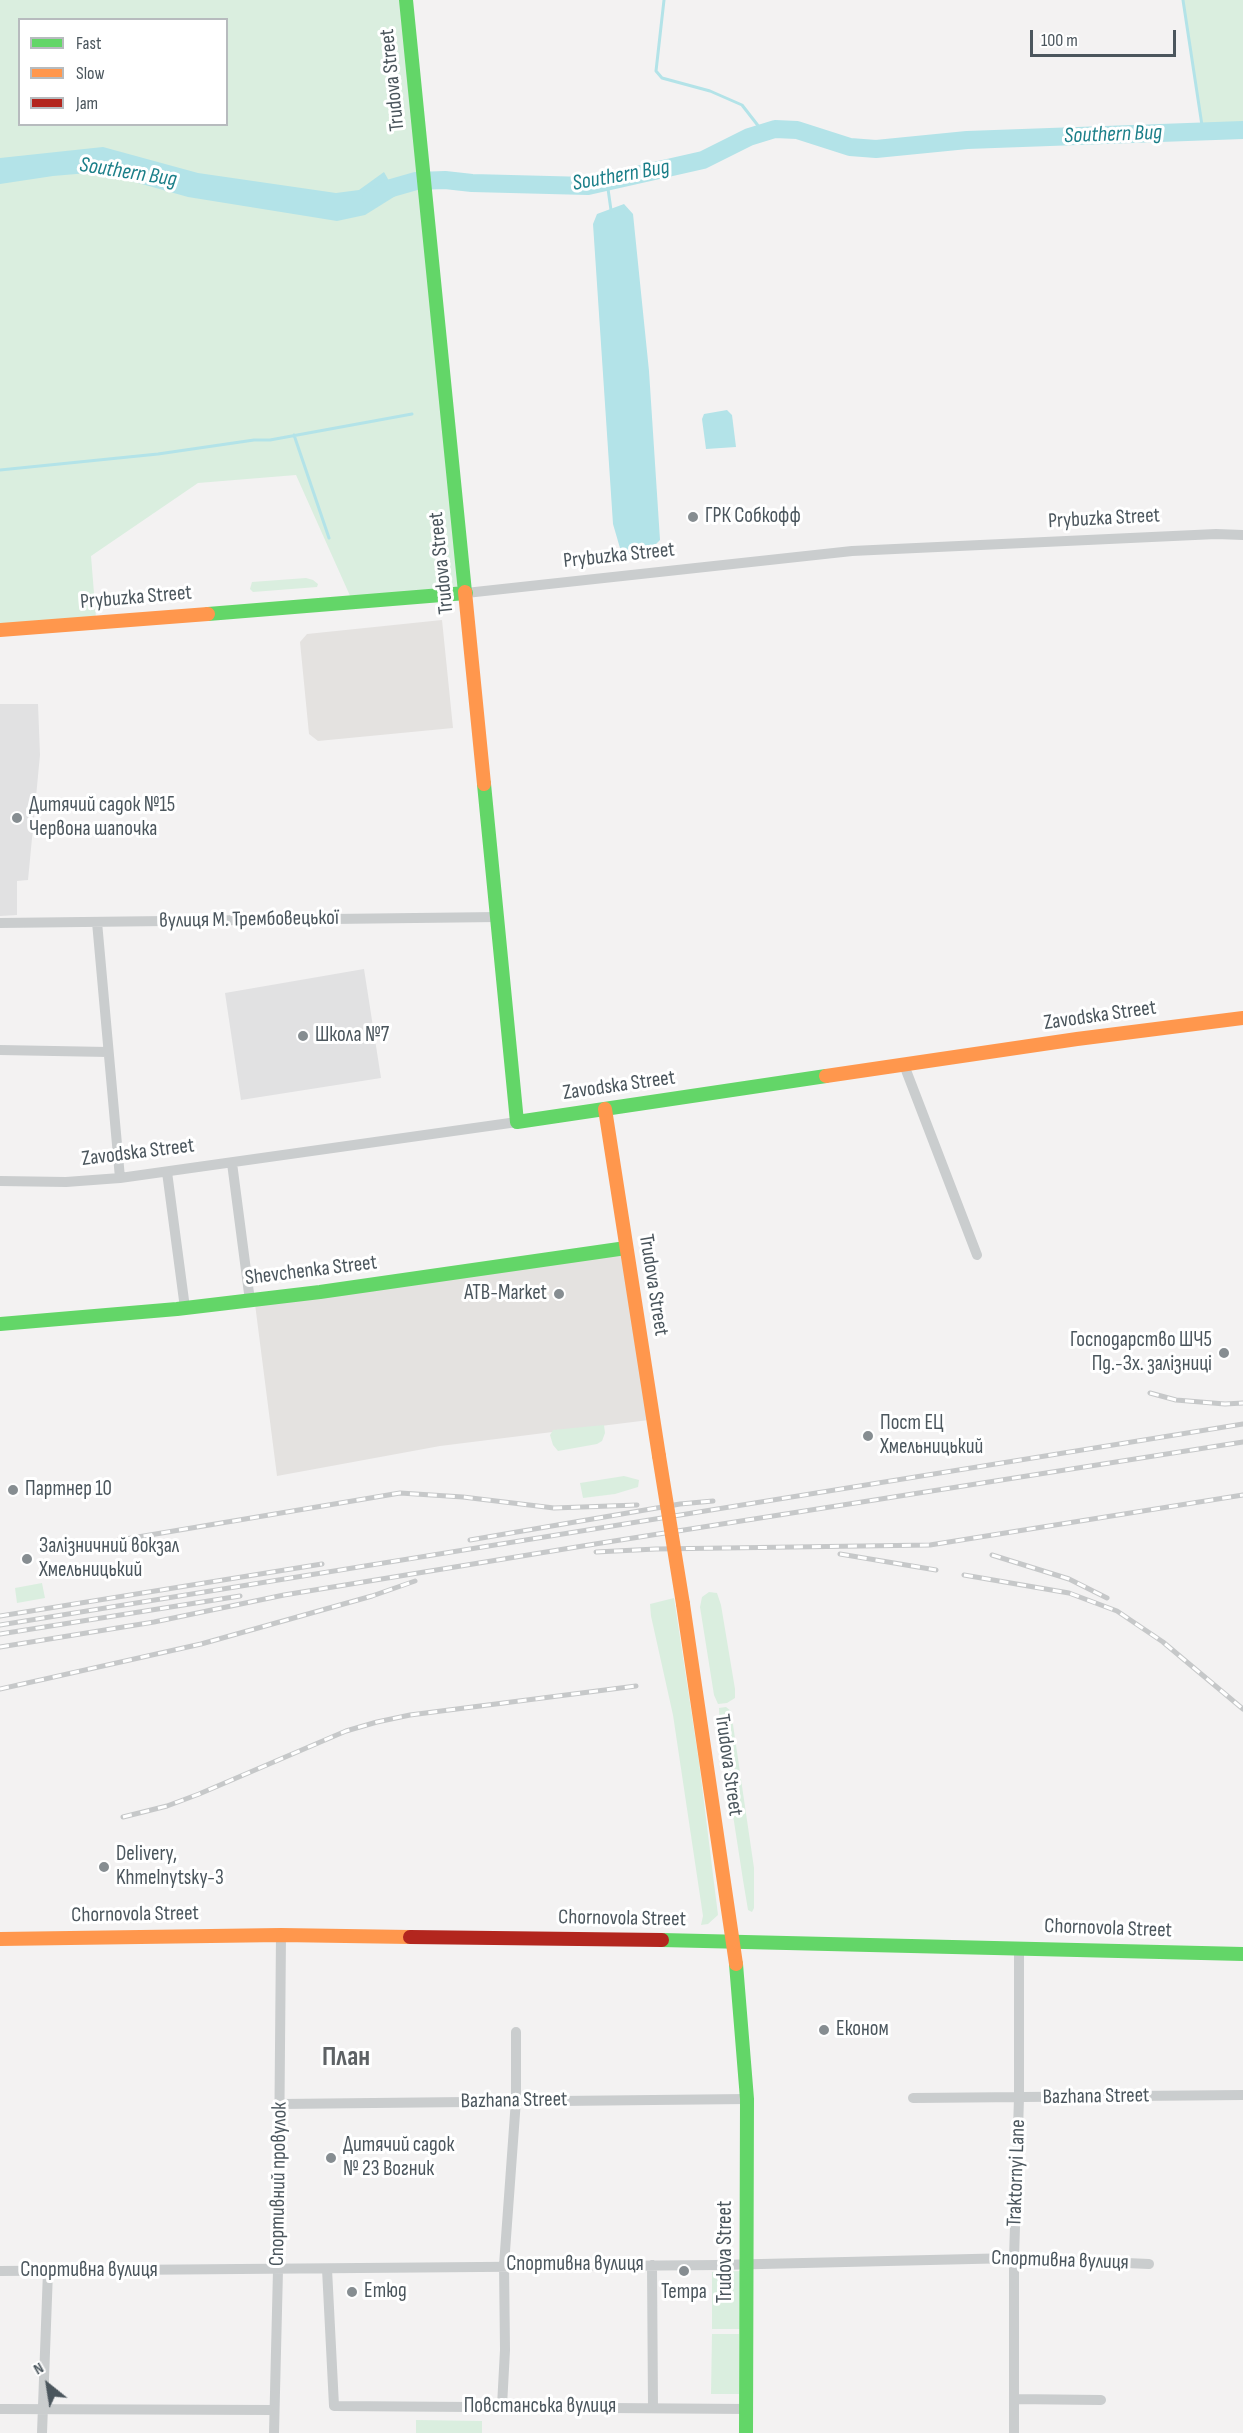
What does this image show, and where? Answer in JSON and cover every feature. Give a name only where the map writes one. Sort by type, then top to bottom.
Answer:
[{"type":"street","name":"Trudova Street","points":[[406,0],[518,1122]]},
{"type":"street","name":"Prybuzka Street","points":[[0,630],[466,593],[852,551],[1216,534],[1243,535]]},
{"type":"street","name":"вулиця М. Трембовецької","points":[[0,923],[498,917]]},
{"type":"street","points":[[97,922],[120,1178]]},
{"type":"street","name":"Zavodska Street","points":[[0,1182],[66,1182],[167,1172],[1243,1018]]},
{"type":"street","points":[[0,1050],[108,1052]]},
{"type":"street","points":[[904,1065],[977,1255]]},
{"type":"street","name":"Trudova Street","points":[[605,1109],[734,1941],[747,2100],[746,2433]]},
{"type":"street","points":[[232,1163],[250,1301]]},
{"type":"street","points":[[167,1172],[185,1308]]},
{"type":"street","name":"Shevchenka Street","points":[[0,1324],[250,1301],[626,1248]]},
{"type":"street","name":"Chornovola Street","points":[[0,1939],[281,1935],[734,1941],[1243,1954]]},
{"type":"street","name":"Спортивний провулок","points":[[273,2433],[278,2270],[281,1935]]},
{"type":"street","name":"Traktornyi Lane","points":[[1014,2433],[1014,2258],[1019,2098],[1019,1948]]},
{"type":"street","points":[[502,2406],[505,2350],[504,2265],[516,2100],[516,2032]]},
{"type":"street","name":"Bazhana Street","points":[[913,2098],[1243,2095]]},
{"type":"street","name":"Bazhana Street","points":[[280,2103],[747,2100]]},
{"type":"street","name":"Спортивна вулиця","points":[[0,2271],[747,2264],[1014,2258],[1149,2264]]},
{"type":"street","points":[[652,2265],[653,2408]]},
{"type":"street","name":"Повстанська вулиця","points":[[327,2269],[334,2406],[747,2409]]},
{"type":"street","points":[[42,2433],[48,2271]]},
{"type":"street","points":[[1014,2400],[1101,2400]]},
{"type":"street","points":[[0,2409],[274,2410]]},
{"type":"shaded area","points":[[442,620],[453,728],[318,741],[309,734],[300,642],[307,634]]},
{"type":"shaded area","name":"Дитячий садок №15 Червона шапочка","points":[[0,704],[38,704],[40,755],[28,880],[17,881],[17,915],[0,916]]},
{"type":"shaded area","name":"Школа №7","points":[[364,969],[381,1078],[241,1100],[225,993]]},
{"type":"shaded area","points":[[623,1253],[649,1420],[440,1446],[277,1476],[255,1304]]},
{"type":"green space","points":[[0,0],[402,0],[461,589],[351,598],[296,475],[198,483],[91,556],[96,618],[0,626]]},
{"type":"green space","points":[[1183,0],[1243,0],[1243,130],[1203,132]]},
{"type":"green space","points":[[306,578],[318,584],[317,587],[253,592],[250,589],[252,582]]},
{"type":"green space","points":[[604,1425],[605,1433],[602,1441],[597,1444],[558,1451],[550,1435],[553,1430]]},
{"type":"green space","points":[[624,1476],[639,1480],[638,1487],[615,1494],[583,1498],[580,1483]]},
{"type":"green space","points":[[42,1583],[45,1598],[17,1603],[15,1588]]},
{"type":"green space","points":[[709,1592],[717,1593],[721,1605],[735,1689],[735,1698],[727,1703],[718,1704],[714,1695],[700,1607],[702,1597]]},
{"type":"green space","points":[[674,1598],[699,1762],[718,1915],[708,1924],[701,1925],[703,1916],[673,1715],[650,1604]]},
{"type":"green space","points":[[726,1707],[731,1711],[754,1868],[754,1908],[752,1912],[748,1910],[720,1731],[719,1708]]},
{"type":"green space","points":[[740,2271],[740,2329],[712,2329],[712,2272]]},
{"type":"green space","points":[[712,2334],[739,2334],[739,2394],[711,2394]]},
{"type":"green space","points":[[416,2420],[482,2421],[482,2433],[416,2433]]},
{"type":"water","points":[[103,147],[198,173],[336,193],[359,190],[384,172],[397,195],[365,215],[337,221],[188,197],[124,179],[88,173],[0,184],[0,158]]},
{"type":"water","points":[[624,204],[633,214],[649,371],[660,540],[649,551],[622,555],[613,524],[593,224],[597,214]]},
{"type":"water","points":[[727,410],[732,415],[736,447],[706,449],[702,419],[704,414]]},
{"type":"waterway","points":[[664,0],[656,71],[662,78],[710,91],[742,105],[763,132]]},
{"type":"waterway","points":[[1183,0],[1203,132]]},
{"type":"waterway","name":"Southern Bug","points":[[371,198],[388,189],[416,181],[445,180],[472,183],[588,186],[703,160],[749,137],[775,129],[797,130],[850,147],[876,149],[967,140],[1243,130]]},
{"type":"waterway","points":[[607,182],[611,210]]},
{"type":"waterway","points":[[0,470],[270,440],[412,414]]},
{"type":"waterway","points":[[294,435],[329,538]]},
{"type":"railway","points":[[1150,1393],[1176,1400],[1225,1404],[1243,1403]]},
{"type":"railway","points":[[0,1625],[1243,1424]]},
{"type":"railway","points":[[0,1647],[154,1622],[284,1595],[1243,1442]]},
{"type":"railway","points":[[108,1542],[400,1493],[463,1497],[554,1508],[637,1505]]},
{"type":"railway","points":[[596,1552],[930,1545],[1243,1495]]},
{"type":"railway","points":[[470,1540],[680,1504],[713,1501]]},
{"type":"railway","points":[[840,1554],[936,1570]]},
{"type":"railway","points":[[992,1555],[1069,1579],[1107,1598]]},
{"type":"railway","points":[[0,1616],[322,1564]]},
{"type":"railway","points":[[964,1575],[1069,1593],[1117,1611],[1163,1642],[1243,1709]]},
{"type":"railway","points":[[0,1689],[201,1644],[372,1596],[415,1581]]},
{"type":"railway","points":[[0,1634],[240,1596]]},
{"type":"railway","points":[[123,1817],[167,1806],[346,1731],[377,1722],[410,1715],[636,1686]]},
{"type":"traffic: fast","points":[[406,0],[465,592]]},
{"type":"traffic: fast","points":[[208,614],[466,593]]},
{"type":"traffic: fast","points":[[484,784],[517,1122],[826,1076]]},
{"type":"traffic: fast","points":[[0,1324],[177,1309],[320,1292],[626,1248]]},
{"type":"traffic: fast","points":[[662,1940],[1243,1954]]},
{"type":"traffic: fast","points":[[736,1964],[747,2099],[746,2433]]},
{"type":"traffic: slow","points":[[465,592],[484,784]]},
{"type":"traffic: slow","points":[[0,630],[208,614]]},
{"type":"traffic: slow","points":[[826,1076],[1077,1039],[1243,1018]]},
{"type":"traffic: slow","points":[[605,1109],[659,1456]]},
{"type":"traffic: slow","points":[[659,1456],[683,1604]]},
{"type":"traffic: slow","points":[[683,1604],[736,1964]]},
{"type":"traffic: slow","points":[[0,1939],[281,1935],[410,1937]]},
{"type":"traffic: jam","points":[[410,1937],[662,1940]]},
{"type":"place","name":"ГРК Собкофф","points":[[693,517]]},
{"type":"place","name":"Дитячий садок №15 Червона шапочка","points":[[17,818]]},
{"type":"place","name":"Школа №7","points":[[303,1036]]},
{"type":"place","name":"ATB-Market","points":[[559,1294]]},
{"type":"place","name":"Господарство ШЧ5 Пд.-Зх. залізниці","points":[[1224,1353]]},
{"type":"place","name":"Пост ЕЦ Хмельницький","points":[[868,1436]]},
{"type":"place","name":"Партнер 10","points":[[13,1490]]},
{"type":"place","name":"Залізничний вокзал Хмельницький","points":[[27,1559]]},
{"type":"place","name":"Delivery, Khmelnytsky-3","points":[[104,1867]]},
{"type":"place","name":"Економ","points":[[824,2030]]},
{"type":"place","name":"Дитячий садок № 23 Вогник","points":[[331,2158]]},
{"type":"place","name":"Тетра","points":[[684,2271]]},
{"type":"place","name":"Етюд","points":[[352,2292]]},
{"type":"district","name":"План","points":[[346,2058]]}]
